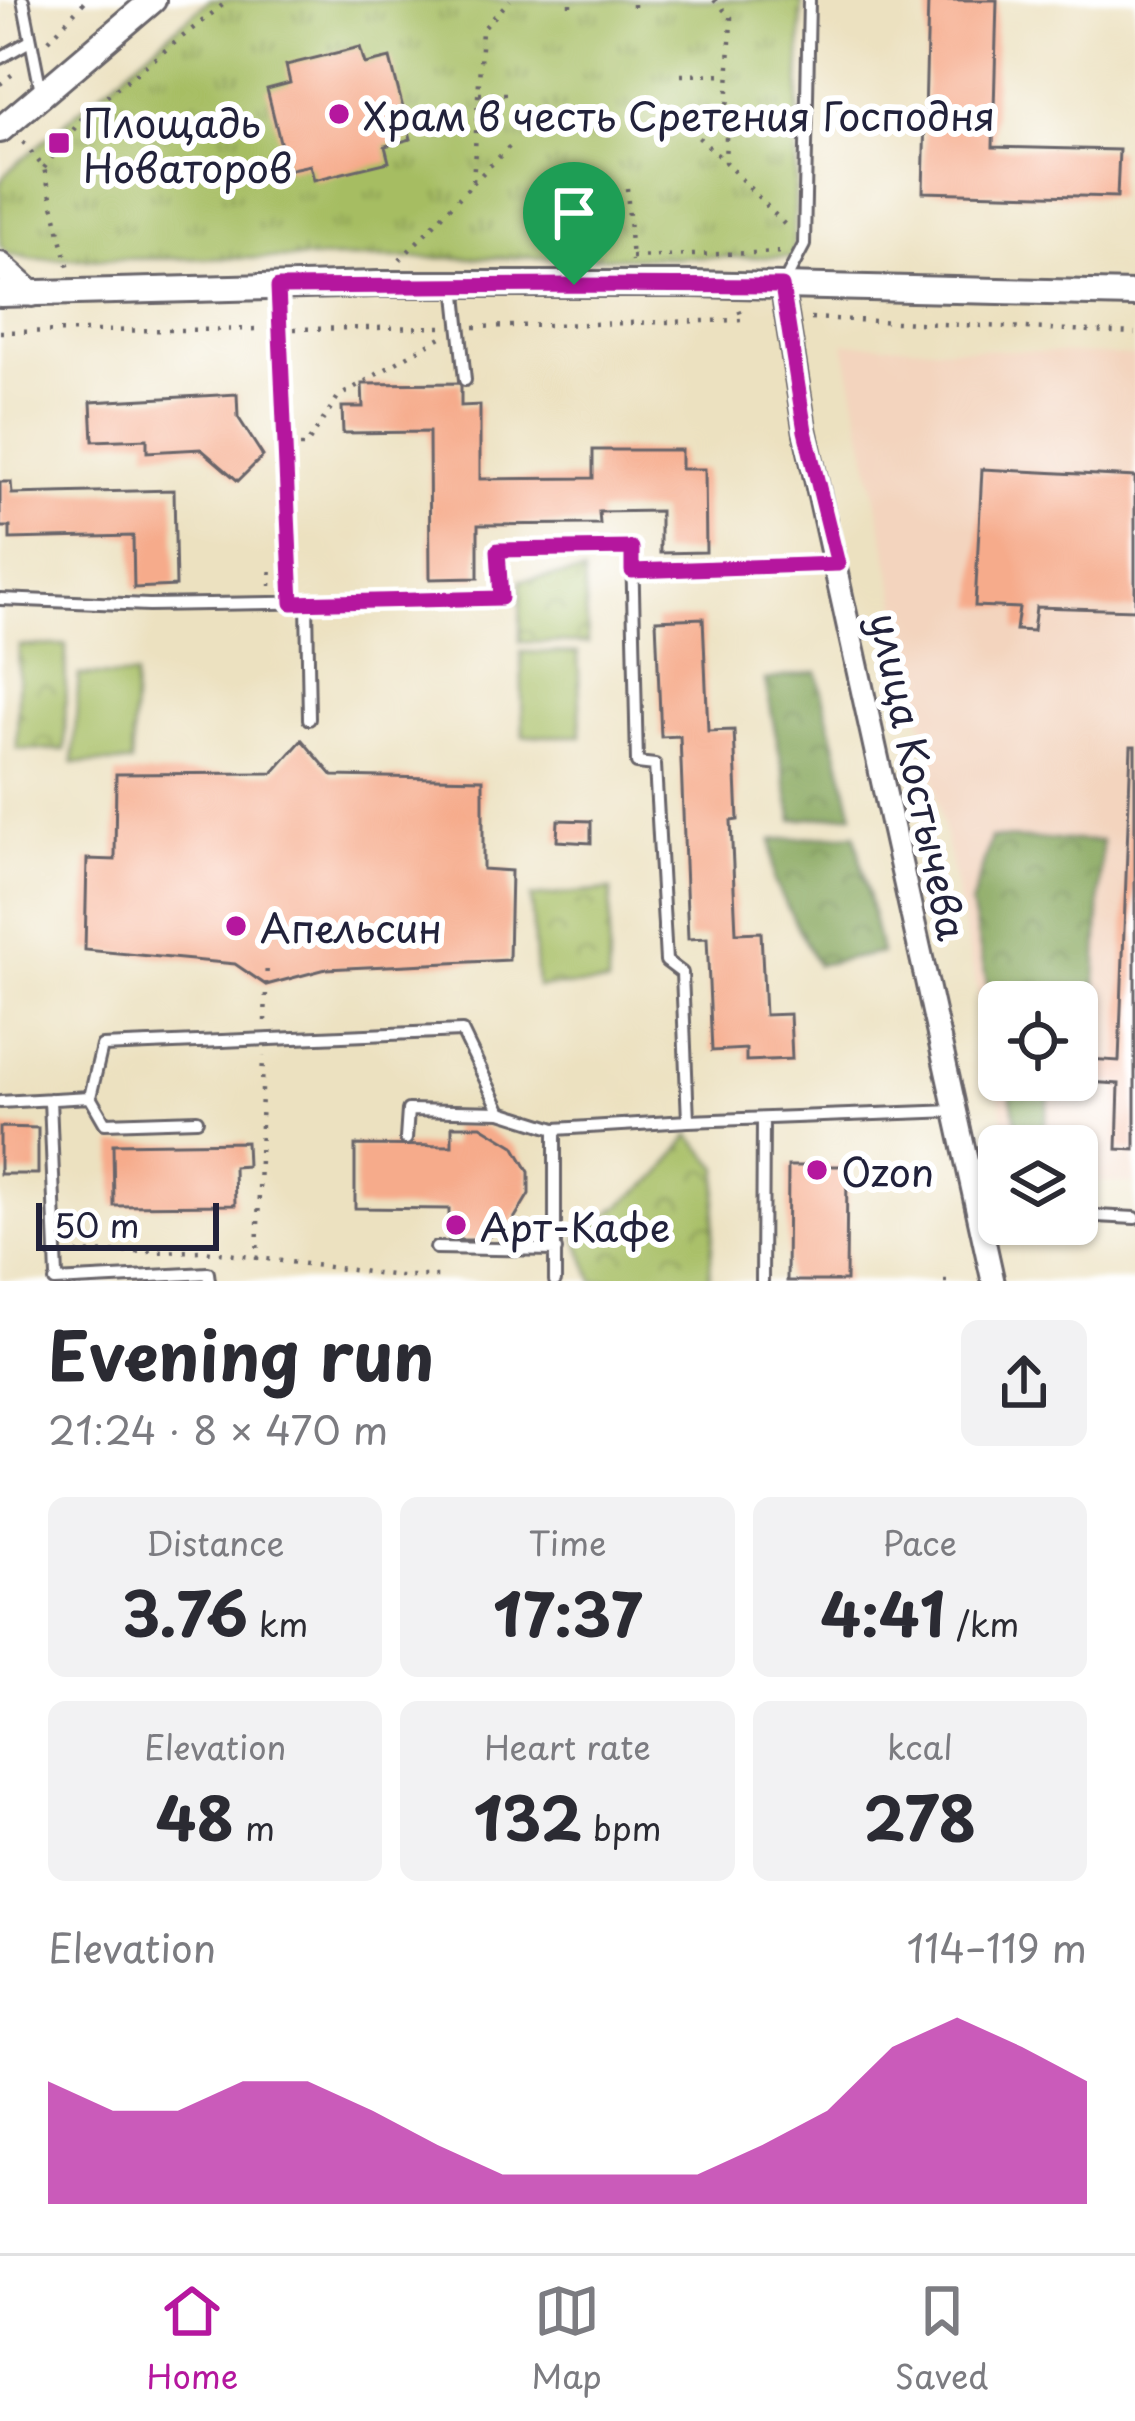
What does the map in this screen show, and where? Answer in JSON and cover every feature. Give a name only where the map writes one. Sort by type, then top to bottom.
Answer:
[{"type":"street","points":[[3,130],[153,0]]},
{"type":"street","points":[[0,266],[32,294]]},
{"type":"street","points":[[0,294],[378,284],[728,285],[1135,294]]},
{"type":"street","name":"улица Костычева","points":[[782,286],[805,431],[955,1111],[978,1180]]},
{"type":"street","name":"улица Костычева","points":[[990,1245],[993,1281]]},
{"type":"lane","points":[[22,0],[42,96]]},
{"type":"lane","points":[[782,286],[804,245],[809,0]]},
{"type":"lane","points":[[0,58],[30,41]]},
{"type":"lane","points":[[455,285],[465,380]]},
{"type":"lane","points":[[278,287],[292,603]]},
{"type":"lane","points":[[0,598],[149,605],[501,598],[498,550],[632,548],[638,763],[655,765],[666,961],[682,973],[688,1121]]},
{"type":"lane","points":[[632,571],[838,564]]},
{"type":"lane","points":[[307,602],[309,719]]},
{"type":"lane","points":[[197,1120],[105,1123],[90,1096],[102,1046],[462,1031],[501,1112]]},
{"type":"lane","points":[[0,1102],[90,1096]]},
{"type":"lane","points":[[50,1099],[56,1279],[208,1273],[209,1281]]},
{"type":"lane","points":[[406,1139],[408,1109],[501,1112],[555,1129],[955,1111]]},
{"type":"lane","points":[[762,1281],[763,1119]]},
{"type":"lane","points":[[555,1129],[556,1281]]},
{"type":"lane","points":[[1098,1216],[1135,1218]]},
{"type":"lane","points":[[436,1248],[556,1250]]},
{"type":"path","points":[[44,168],[87,112],[229,0]]},
{"type":"path","points":[[473,183],[482,30],[510,0]]},
{"type":"path","points":[[714,0],[731,17],[725,162]]},
{"type":"path","points":[[681,75],[730,74]]},
{"type":"path","points":[[479,94],[512,94]]},
{"type":"path","points":[[681,122],[804,245]]},
{"type":"path","points":[[3,130],[44,168],[71,293],[71,329]]},
{"type":"path","points":[[378,284],[513,143]]},
{"type":"path","points":[[627,188],[631,285]]},
{"type":"path","points":[[570,192],[574,285]]},
{"type":"path","points":[[0,332],[743,320],[728,285]]},
{"type":"path","points":[[788,316],[1135,333]]},
{"type":"path","points":[[285,447],[306,446],[338,397],[459,327]]},
{"type":"path","points":[[257,1260],[258,1103],[267,961]]},
{"type":"path","points":[[77,1253],[204,1251],[441,1276],[442,1281]]},
{"type":"shaded area","points":[[844,343],[1135,356],[1135,1183],[1098,1181],[1098,1125],[1005,1125],[1000,1101],[1098,1101],[1098,981],[978,981],[978,995]]},
{"type":"green space","points":[[209,0],[802,0],[793,257],[36,259],[9,255],[0,246],[0,184],[6,173]]},
{"type":"green space","points":[[584,573],[588,643],[520,642],[521,580]]},
{"type":"green space","points":[[66,645],[65,750],[17,749],[19,646]]},
{"type":"green space","points":[[521,652],[578,653],[581,736],[523,736]]},
{"type":"green space","points":[[817,672],[853,814],[793,820],[765,680]]},
{"type":"green space","points":[[79,675],[135,676],[131,763],[73,763]]},
{"type":"green space","points":[[855,834],[881,953],[817,965],[774,881],[772,840]]},
{"type":"green space","points":[[991,838],[1102,841],[1096,981],[987,981],[971,905]]},
{"type":"green space","points":[[611,890],[608,984],[537,987],[531,897]]},
{"type":"green space","points":[[1012,1101],[1049,1101],[1045,1125],[1017,1125]]},
{"type":"green space","points":[[690,1135],[719,1168],[709,1281],[593,1281],[577,1238],[660,1175]]},
{"type":"building","points":[[928,0],[997,0],[993,147],[1119,150],[1117,197],[923,192]]},
{"type":"building","name":"Храм в честь Сретения Господня","points":[[360,47],[365,64],[390,58],[411,139],[385,146],[389,162],[314,180],[310,165],[287,170],[267,89],[290,83],[286,65]]},
{"type":"building","points":[[461,383],[461,406],[480,405],[480,479],[593,478],[593,450],[681,450],[681,469],[705,469],[706,552],[660,553],[660,511],[599,512],[600,524],[478,525],[478,578],[430,579],[429,432],[343,433],[342,407],[363,407],[362,384]]},
{"type":"building","points":[[237,394],[238,417],[263,456],[238,481],[201,449],[147,452],[147,439],[93,441],[91,402]]},
{"type":"building","points":[[982,469],[1135,477],[1135,610],[1036,607],[1033,631],[1016,630],[1019,608],[975,606]]},
{"type":"building","points":[[0,482],[11,482],[12,494],[174,490],[176,586],[134,588],[133,536],[10,539],[10,527],[0,527]]},
{"type":"building","points":[[703,618],[708,731],[734,730],[738,820],[731,821],[736,933],[761,932],[765,1015],[790,1014],[792,1059],[746,1061],[746,1049],[712,1051],[707,938],[688,939],[680,736],[661,737],[656,620]]},
{"type":"building","points":[[302,740],[333,776],[483,779],[483,869],[511,871],[509,960],[326,969],[266,985],[235,964],[85,950],[87,859],[115,860],[116,774],[273,773]]},
{"type":"building","points":[[1131,746],[1135,746],[1135,1150],[1117,1149],[1119,1084],[1098,1083],[1098,1060],[1119,1061]]},
{"type":"building","points":[[558,820],[591,821],[591,843],[557,841]]},
{"type":"building","points":[[452,1126],[481,1126],[514,1146],[529,1172],[529,1194],[511,1224],[482,1240],[449,1240],[449,1209],[355,1208],[355,1145],[452,1146]]},
{"type":"building","points":[[0,1127],[38,1128],[38,1174],[0,1174]]},
{"type":"building","points":[[246,1142],[247,1166],[234,1167],[235,1205],[114,1206],[113,1144]]},
{"type":"building","points":[[788,1166],[847,1166],[846,1281],[787,1281]]},
{"type":"place","name":"Храм в честь Сретения Господня","points":[[339,114]]},
{"type":"place","name":"Площадь Новаторов","points":[[59,143]]},
{"type":"place","name":"Апельсин","points":[[236,926]]},
{"type":"place","name":"Ozon","points":[[817,1170]]},
{"type":"place","name":"Арт-Кафе","points":[[456,1225]]},
{"type":"route","points":[[574,285],[782,286],[805,431],[838,564],[632,571],[632,548],[498,550],[501,598],[292,603],[278,287],[574,285]]}]
